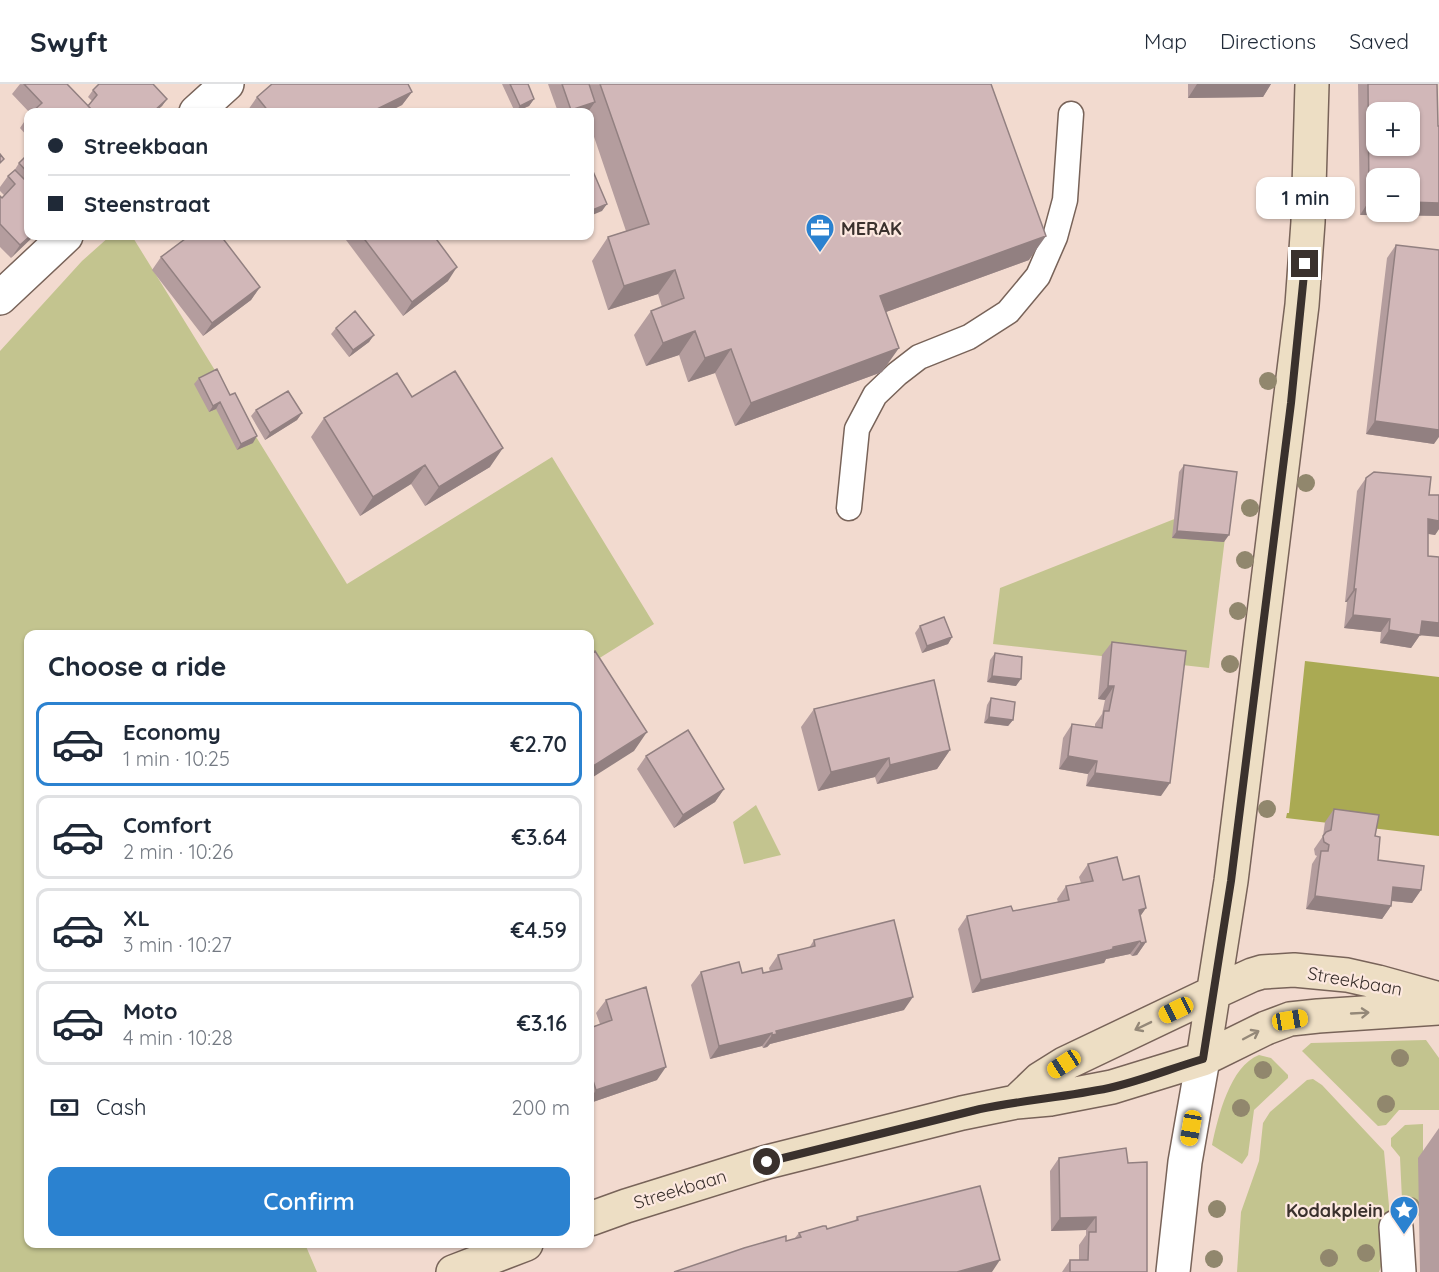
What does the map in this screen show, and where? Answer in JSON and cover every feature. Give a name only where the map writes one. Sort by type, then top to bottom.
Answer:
[{"type":"street","points":[[200,108],[227,84]]},
{"type":"street","points":[[1173,1272],[1185,1162],[1215,992],[1233,870],[1302,305],[1308,215],[1312,84]]},
{"type":"street","points":[[0,298],[62,240]]},
{"type":"street","name":"Streekbaan","points":[[1016,1102],[1040,1079],[1064,1064],[1252,975],[1270,971],[1294,970],[1347,975],[1439,999]]},
{"type":"street","name":"Streekbaan","points":[[594,1218],[767,1162],[1016,1102],[1050,1099],[1112,1087],[1203,1059],[1266,1028],[1290,1020],[1439,1008]]},
{"type":"street","points":[[1396,1227],[1399,1272]]},
{"type":"street","points":[[453,1272],[515,1248]]},
{"type":"lane","points":[[849,508],[857,429],[875,395],[919,357],[969,337],[1008,312],[1038,276],[1055,237],[1065,200],[1071,114]]},
{"type":"green space","points":[[106,240],[134,240],[347,584],[552,457],[654,624],[594,662],[594,630],[24,630],[24,1248],[307,1248],[317,1272],[0,1272],[0,351],[82,261]]},
{"type":"green space","points":[[1230,497],[1209,668],[993,644],[1000,588]]},
{"type":"green space","points":[[756,805],[781,855],[744,864],[733,822]]},
{"type":"green space","points":[[1426,1040],[1439,1058],[1439,1110],[1399,1110],[1386,1125],[1378,1126],[1302,1051],[1311,1043]]},
{"type":"green space","points":[[1259,1055],[1271,1058],[1288,1075],[1288,1078],[1254,1110],[1248,1155],[1242,1164],[1212,1145],[1222,1107],[1233,1081],[1249,1061]]},
{"type":"green space","points":[[1313,1079],[1322,1085],[1384,1151],[1389,1206],[1388,1248],[1379,1272],[1237,1272],[1241,1212],[1259,1161],[1263,1123],[1270,1112],[1307,1080]]},
{"type":"green space","points":[[1423,1124],[1419,1215],[1413,1221],[1403,1221],[1400,1157],[1391,1146],[1391,1138],[1405,1125]]},
{"type":"shaded area","points":[[1305,661],[1439,677],[1439,836],[1286,818],[1289,813]]},
{"type":"building","points":[[24,84],[67,84],[90,108],[36,108],[42,103]]},
{"type":"building","points":[[99,84],[153,84],[167,99],[157,108],[90,108],[88,106],[97,95],[93,90]]},
{"type":"building","points":[[272,84],[408,84],[412,92],[379,108],[266,108],[257,97]]},
{"type":"building","points":[[510,84],[528,84],[534,99],[520,106]]},
{"type":"building","points":[[562,84],[589,84],[595,102],[570,108]]},
{"type":"building","name":"MERAK","points":[[600,84],[991,84],[1046,236],[880,296],[899,348],[751,403],[731,349],[705,358],[695,331],[663,343],[651,311],[684,298],[675,270],[624,286],[608,237],[649,224]]},
{"type":"building","points":[[1368,84],[1437,84],[1439,203],[1420,202],[1420,168],[1369,168],[1369,156],[1420,156],[1420,102],[1368,102]]},
{"type":"building","points":[[24,158],[24,169],[19,163]]},
{"type":"building","points":[[15,170],[24,179],[26,240],[20,245],[0,224],[0,196],[2,198],[15,184],[8,176]]},
{"type":"building","points":[[594,174],[607,204],[594,209]]},
{"type":"building","points":[[184,240],[224,240],[260,287],[212,323],[161,257]]},
{"type":"building","points":[[365,240],[437,240],[457,267],[412,302]]},
{"type":"building","points":[[1396,245],[1439,250],[1439,430],[1375,421]]},
{"type":"building","points":[[355,311],[374,335],[353,350],[336,328]]},
{"type":"building","points":[[217,369],[230,395],[235,393],[257,436],[241,444],[220,402],[213,406],[199,378]]},
{"type":"building","points":[[455,371],[503,448],[439,487],[425,465],[373,497],[324,418],[397,373],[412,397]]},
{"type":"building","points":[[288,391],[302,413],[270,433],[256,410]]},
{"type":"building","points":[[1184,465],[1237,472],[1229,535],[1177,531]]},
{"type":"building","points":[[1374,472],[1431,477],[1429,495],[1439,495],[1439,521],[1428,519],[1428,556],[1439,557],[1439,623],[1422,621],[1420,635],[1389,630],[1390,619],[1353,615],[1366,478]]},
{"type":"building","points":[[944,617],[952,637],[927,646],[920,626]]},
{"type":"building","points":[[1112,642],[1186,651],[1170,783],[1095,773],[1097,761],[1068,756],[1072,724],[1102,728],[1104,711],[1109,711],[1114,686],[1108,686]]},
{"type":"building","points":[[594,652],[647,732],[594,765]]},
{"type":"building","points":[[995,653],[1022,657],[1021,679],[992,676]]},
{"type":"building","points":[[934,680],[950,750],[890,765],[889,758],[831,772],[814,709]]},
{"type":"building","points":[[991,698],[1015,702],[1013,720],[989,717]]},
{"type":"building","points":[[688,730],[724,789],[683,815],[646,756]]},
{"type":"building","points":[[1334,809],[1379,815],[1375,836],[1380,837],[1378,860],[1424,866],[1421,890],[1393,887],[1391,906],[1315,896],[1321,851],[1328,851],[1329,845],[1324,842],[1323,836],[1331,830]]},
{"type":"building","points":[[1117,857],[1123,880],[1139,876],[1146,908],[1139,910],[1146,942],[1141,943],[1140,941],[1113,947],[1110,950],[981,980],[967,916],[1011,906],[1013,911],[1069,900],[1066,886],[1093,881],[1088,864]]},
{"type":"building","points":[[894,920],[913,997],[776,1031],[777,1034],[772,1035],[772,1033],[719,1046],[701,972],[739,962],[742,973],[762,968],[763,973],[782,969],[778,955],[815,946],[814,940]]},
{"type":"building","points":[[646,987],[666,1067],[596,1090],[594,1027],[612,1020],[606,1000]]},
{"type":"building","points":[[1126,1148],[1128,1163],[1147,1162],[1147,1272],[1070,1272],[1070,1260],[1088,1260],[1089,1232],[1096,1232],[1096,1217],[1060,1218],[1059,1158]]},
{"type":"building","points":[[980,1186],[1000,1260],[957,1272],[674,1272],[786,1236],[786,1241],[801,1237],[799,1233],[823,1226],[827,1229],[858,1220],[857,1217]]},
{"type":"place","name":"MERAK","points":[[820,254]]},
{"type":"place","name":"Kodakplein","points":[[1404,1236]]},
{"type":"route","points":[[767,1162],[980,1109],[1112,1087],[1203,1059],[1231,881],[1291,403],[1305,264]]}]
